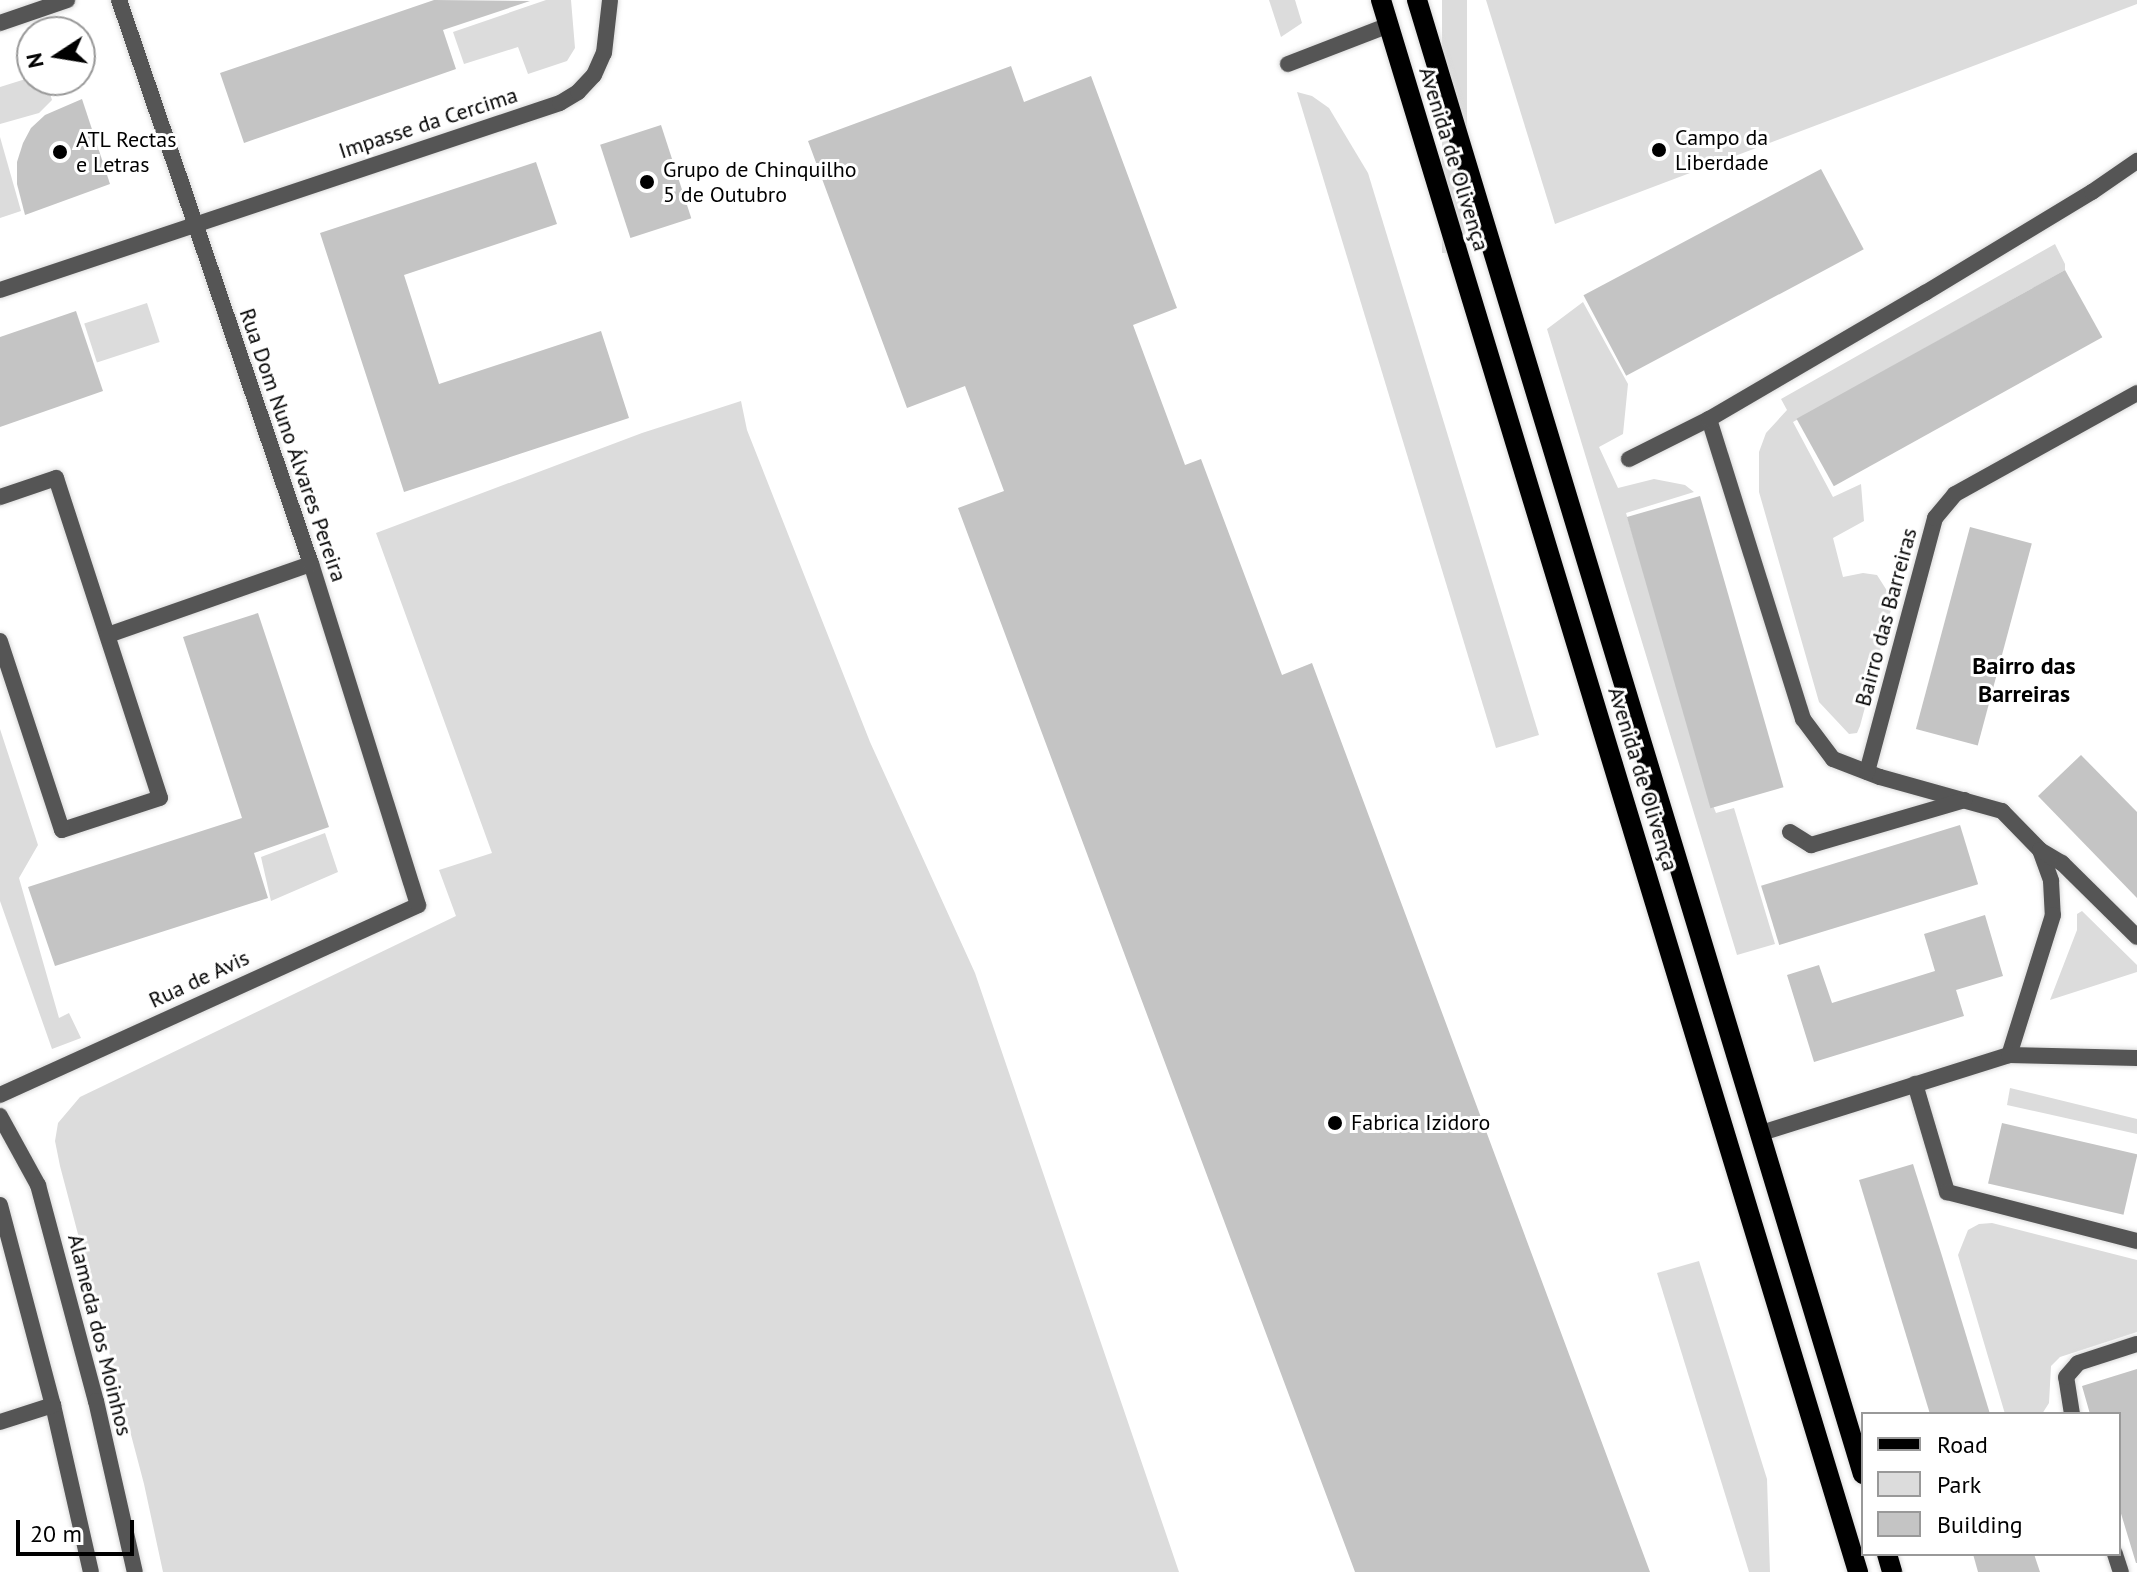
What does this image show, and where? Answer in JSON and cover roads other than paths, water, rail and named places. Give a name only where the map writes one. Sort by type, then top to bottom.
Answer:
[{"type":"main road","name":"Avenida de Olivença","points":[[1381,0],[1858,1572]]},
{"type":"main road","name":"Avenida de Olivença","points":[[1417,0],[1861,1467]]},
{"type":"street","points":[[0,23],[67,0]]},
{"type":"street","name":"Rua Dom Nuno Álvares Pereira","points":[[119,0],[311,564],[418,905]]},
{"type":"street","name":"Impasse da Cercima","points":[[0,290],[560,103],[578,92],[594,75],[604,53],[610,0]]},
{"type":"street","points":[[1288,64],[1389,25]]},
{"type":"street","points":[[1629,459],[1709,419],[2050,218],[2137,161]]},
{"type":"street","name":"Bairro das Barreiras","points":[[1867,772],[1935,518],[1955,494],[2137,393]]},
{"type":"street","points":[[1709,419],[1803,719],[1833,759],[1867,772],[2002,811],[2040,850],[2062,863],[2137,937]]},
{"type":"street","points":[[0,497],[56,478],[160,798],[62,830],[0,641]]},
{"type":"street","points":[[108,635],[311,564]]},
{"type":"street","points":[[1790,832],[1811,845],[1967,800]]},
{"type":"street","points":[[2009,1055],[2053,915],[2051,881],[2040,850]]},
{"type":"street","name":"Rua de Avis","points":[[0,1095],[418,905]]},
{"type":"street","points":[[1761,1133],[2009,1055],[2137,1058]]},
{"type":"street","points":[[1915,1084],[1947,1192],[2137,1241]]},
{"type":"street","name":"Alameda dos Moinhos","points":[[0,1116],[38,1185],[96,1401],[135,1572]]},
{"type":"street","points":[[0,1205],[53,1405],[91,1572]]},
{"type":"street","points":[[2072,1412],[2066,1377],[2078,1363],[2137,1344]]},
{"type":"street","points":[[0,1422],[53,1405]]},
{"type":"place","name":"Campo da Liberdade","points":[[1659,150]]},
{"type":"place","name":"ATL Rectas e Letras","points":[[60,152]]},
{"type":"place","name":"Grupo de Chinquilho 5 de Outubro","points":[[647,182]]},
{"type":"place","name":"Fabrica Izidoro","points":[[1335,1123]]},
{"type":"district","name":"Bairro das Barreiras","points":[[2024,680]]}]
